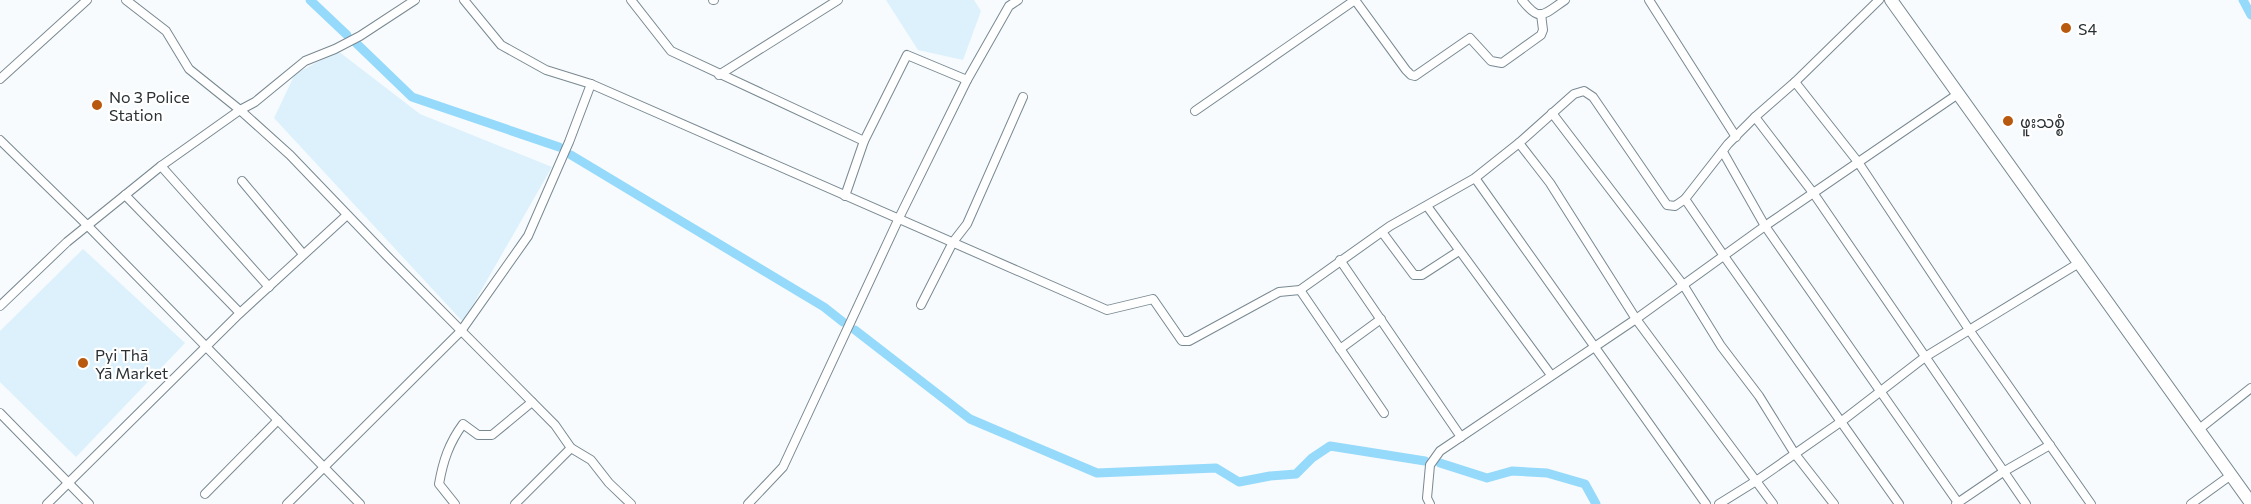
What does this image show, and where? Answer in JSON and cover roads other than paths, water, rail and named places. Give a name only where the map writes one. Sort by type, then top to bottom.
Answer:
[{"type":"highway","points":[[1891,0],[2251,504]]},
{"type":"street","points":[[0,79],[87,0]]},
{"type":"street","points":[[126,0],[166,31],[189,69],[240,110],[290,155],[555,425],[571,448],[591,460],[609,483],[631,504]]},
{"type":"street","points":[[0,306],[67,242],[161,166],[240,110],[255,102],[305,61],[360,36],[415,0]]},
{"type":"street","points":[[464,0],[501,45],[546,70],[591,84],[1107,310],[1152,299],[1182,341],[1189,341],[1280,292],[1300,290],[1382,232],[1475,178],[1574,94],[1584,91],[1593,97],[1667,205],[1676,206],[1685,199],[1755,117],[1795,82],[1879,0]]},
{"type":"street","points":[[631,0],[671,51],[864,141]]},
{"type":"street","points":[[719,75],[838,0]]},
{"type":"street","points":[[748,504],[783,467],[899,218],[967,80],[1007,3],[1018,0]]},
{"type":"street","points":[[1195,111],[1355,0],[1406,70],[1415,76],[1470,38],[1491,61],[1502,63],[1541,35],[1543,30],[1541,14]]},
{"type":"street","points":[[1522,0],[1532,13],[1541,14],[1564,0]]},
{"type":"street","points":[[1648,0],[1736,137]]},
{"type":"street","points":[[845,196],[864,141],[908,55],[967,80]]},
{"type":"street","points":[[1795,82],[1858,162],[1970,331],[2091,504]]},
{"type":"street","points":[[287,504],[461,331],[528,236],[569,142],[591,84]]},
{"type":"street","points":[[1430,504],[1427,498],[1430,465],[1440,452],[1684,286],[1765,226],[1958,94]]},
{"type":"street","points":[[921,304],[953,242],[967,224],[1023,97]]},
{"type":"street","points":[[1552,113],[1684,286],[1721,346],[1759,396],[1795,454],[1834,504]]},
{"type":"street","points":[[1755,117],[1814,194],[2026,504]]},
{"type":"street","points":[[0,140],[87,225],[360,504]]},
{"type":"street","points":[[1519,143],[1550,183],[1636,319],[1773,504]]},
{"type":"street","points":[[1723,152],[1765,226],[1882,391],[1957,504],[2003,472],[2050,445]]},
{"type":"street","points":[[161,166],[269,287]]},
{"type":"street","points":[[1475,178],[1706,504]]},
{"type":"street","points":[[242,181],[303,254]]},
{"type":"street","points":[[125,195],[240,313]]},
{"type":"street","points":[[1685,199],[1899,504]]},
{"type":"street","points":[[1427,206],[1551,375]]},
{"type":"street","points":[[47,504],[240,313],[347,215]]},
{"type":"street","points":[[1382,232],[1414,275],[1422,275],[1459,250]]},
{"type":"street","points":[[1340,260],[1461,436]]},
{"type":"street","points":[[1719,504],[1842,421],[1925,357],[2079,263]]},
{"type":"street","points":[[1300,290],[1384,413]]},
{"type":"street","points":[[1340,349],[1381,319]]},
{"type":"street","points":[[2198,430],[2251,388]]},
{"type":"street","points":[[455,504],[439,484],[443,461],[454,436],[463,424],[478,435],[492,435],[532,402]]},
{"type":"street","points":[[0,413],[89,504]]},
{"type":"street","points":[[205,494],[278,420]]},
{"type":"street","points":[[515,504],[571,448]]},
{"type":"street","points":[[2191,504],[2231,475]]},
{"type":"waterway","points":[[310,0],[347,35]]},
{"type":"waterway","points":[[2243,0],[2251,15]]},
{"type":"waterway","points":[[356,43],[412,97],[559,147]]},
{"type":"waterway","points":[[571,155],[824,307],[843,322]]},
{"type":"waterway","points":[[855,330],[970,419],[1097,473],[1216,468],[1239,482],[1296,474],[1312,458],[1330,446],[1425,461]]},
{"type":"waterway","points":[[1440,463],[1487,478],[1512,471],[1547,473],[1585,484],[1596,504]]},
{"type":"place","name":"S4","points":[[2066,28]]},
{"type":"place","name":"No 3 Police Station","points":[[97,105]]},
{"type":"place","name":"ဖူးသစ္စံ","points":[[2008,121]]},
{"type":"place","name":"Pyi Thā Yā Market","points":[[83,363]]}]
